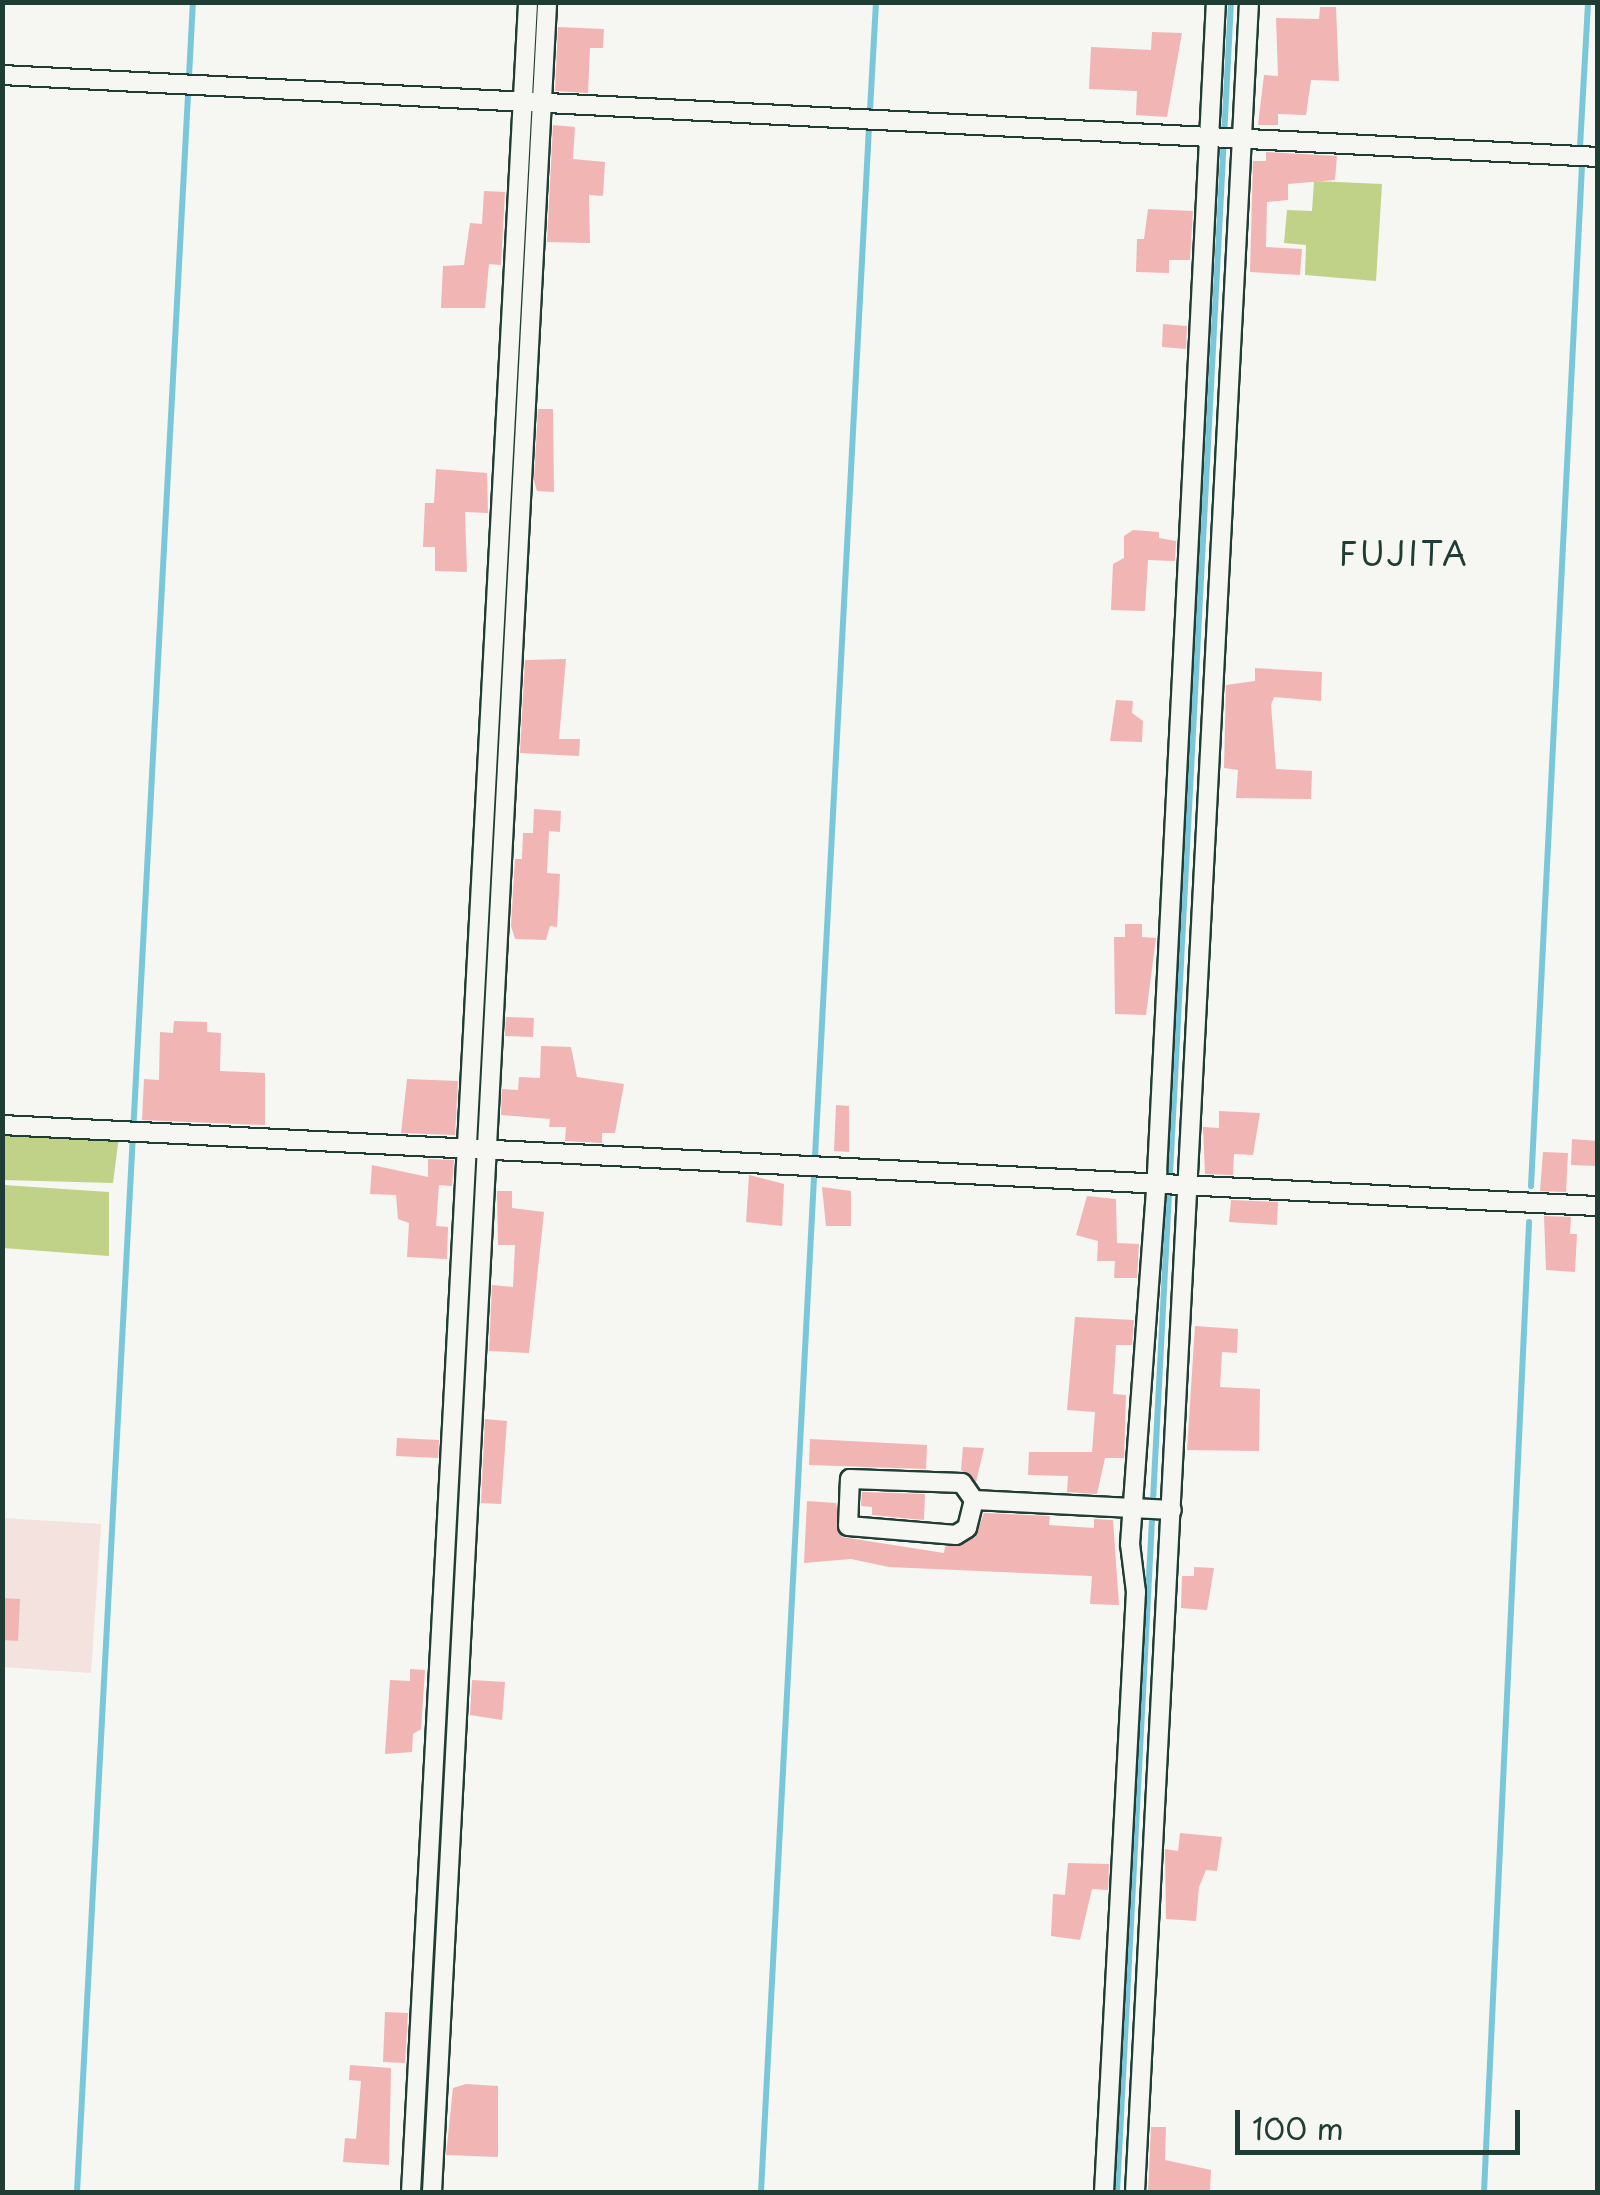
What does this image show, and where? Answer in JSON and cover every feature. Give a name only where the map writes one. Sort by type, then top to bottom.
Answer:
[{"type":"street","points":[[528,2],[533,101]]},
{"type":"street","points":[[432,2192],[478,1147],[533,101],[547,2]]},
{"type":"street","points":[[1104,2192],[1150,1576],[1174,1182],[1225,136],[1216,2]]},
{"type":"street","points":[[1135,2192],[1150,1576],[1174,1182],[1225,136],[1248,2]]},
{"type":"street","points":[[2,75],[1598,157]]},
{"type":"street","points":[[2,1125],[1598,1206]]},
{"type":"street","points":[[411,2192],[478,1147]]},
{"type":"street","points":[[850,1479],[962,1483],[974,1500],[968,1528],[956,1535],[848,1526],[850,1479]]},
{"type":"street","points":[[974,1500],[1154,1509]]},
{"type":"shaded area","points":[[2,1518],[101,1524],[91,1673],[3,1667]]},
{"type":"green space","points":[[1314,181],[1382,184],[1376,281],[1305,275],[1306,245],[1284,243],[1287,210],[1312,211]]},
{"type":"green space","points":[[3,1131],[119,1136],[113,1183],[3,1180]]},
{"type":"green space","points":[[3,1185],[109,1192],[109,1256],[3,1248]]},
{"type":"building","points":[[1320,7],[1336,7],[1339,81],[1311,80],[1306,115],[1278,114],[1278,125],[1258,125],[1264,75],[1278,76],[1276,18],[1319,19]]},
{"type":"building","points":[[558,27],[604,29],[603,48],[590,48],[588,93],[555,91]]},
{"type":"building","points":[[1152,32],[1182,33],[1167,117],[1136,115],[1137,91],[1089,89],[1091,47],[1151,50]]},
{"type":"building","points":[[553,125],[575,127],[573,159],[605,162],[603,196],[589,195],[590,243],[547,242]]},
{"type":"building","points":[[1266,152],[1337,156],[1335,180],[1288,184],[1288,200],[1267,202],[1266,247],[1302,249],[1300,275],[1250,272],[1253,161],[1266,161]]},
{"type":"building","points":[[484,191],[505,192],[501,265],[489,264],[485,308],[441,308],[443,266],[464,265],[470,223],[482,224]]},
{"type":"building","points":[[1148,209],[1193,211],[1190,260],[1169,260],[1169,273],[1136,272],[1137,239],[1144,239]]},
{"type":"building","points":[[1163,324],[1187,326],[1186,349],[1162,347]]},
{"type":"building","points":[[538,409],[553,409],[554,492],[537,491],[534,481]]},
{"type":"building","points":[[436,469],[487,473],[488,513],[465,512],[467,572],[435,571],[435,547],[423,547],[425,503],[434,503]]},
{"type":"building","points":[[1133,530],[1159,532],[1159,538],[1176,541],[1175,561],[1148,560],[1145,611],[1111,610],[1113,564],[1124,558],[1124,536]]},
{"type":"building","points":[[566,659],[559,739],[580,739],[579,756],[520,753],[525,660]]},
{"type":"building","points":[[1255,668],[1322,672],[1321,701],[1274,697],[1271,705],[1276,769],[1312,771],[1311,799],[1236,798],[1238,770],[1224,768],[1226,685],[1255,681]]},
{"type":"building","points":[[1116,700],[1133,701],[1132,713],[1143,721],[1142,742],[1110,741]]},
{"type":"building","points":[[534,809],[561,811],[560,832],[549,831],[547,873],[560,874],[557,927],[550,926],[546,940],[515,939],[511,926],[515,859],[522,859],[523,833],[533,833]]},
{"type":"building","points":[[1125,924],[1142,924],[1142,937],[1156,938],[1146,1015],[1115,1014],[1114,937],[1125,937]]},
{"type":"building","points":[[506,1017],[534,1018],[533,1037],[505,1036]]},
{"type":"building","points":[[174,1021],[207,1022],[207,1032],[221,1033],[220,1071],[265,1073],[265,1125],[142,1120],[144,1079],[159,1080],[160,1032],[173,1033]]},
{"type":"building","points":[[541,1046],[571,1047],[577,1077],[624,1084],[615,1133],[602,1133],[602,1143],[565,1141],[566,1127],[549,1127],[550,1119],[501,1115],[502,1089],[518,1090],[519,1077],[540,1078]]},
{"type":"building","points":[[407,1079],[458,1081],[455,1135],[401,1133]]},
{"type":"building","points":[[836,1105],[849,1106],[849,1152],[834,1151]]},
{"type":"building","points":[[1219,1111],[1260,1113],[1253,1155],[1234,1154],[1233,1175],[1205,1174],[1203,1127],[1219,1128]]},
{"type":"building","points":[[1572,1139],[1598,1141],[1598,1166],[1571,1165]]},
{"type":"building","points":[[1543,1152],[1568,1153],[1566,1192],[1540,1191]]},
{"type":"building","points":[[428,1159],[454,1160],[452,1186],[439,1185],[436,1226],[448,1227],[447,1259],[407,1257],[409,1223],[398,1219],[396,1195],[370,1194],[372,1165],[428,1177]]},
{"type":"building","points":[[749,1175],[784,1184],[782,1226],[746,1222]]},
{"type":"building","points":[[822,1187],[851,1191],[851,1226],[826,1226]]},
{"type":"building","points":[[497,1191],[512,1191],[512,1208],[544,1212],[529,1353],[489,1351],[492,1285],[513,1287],[515,1245],[498,1245]]},
{"type":"building","points":[[1087,1196],[1116,1199],[1117,1243],[1139,1244],[1137,1278],[1114,1278],[1115,1261],[1097,1261],[1098,1241],[1076,1235]]},
{"type":"building","points":[[1231,1200],[1278,1202],[1277,1225],[1229,1222]]},
{"type":"building","points":[[1544,1216],[1571,1217],[1570,1234],[1577,1234],[1575,1272],[1546,1270]]},
{"type":"building","points":[[1075,1317],[1134,1320],[1132,1345],[1116,1345],[1113,1394],[1126,1395],[1124,1458],[1105,1458],[1097,1494],[1067,1492],[1068,1476],[1028,1475],[1029,1452],[1092,1452],[1095,1412],[1067,1410]]},
{"type":"building","points":[[1195,1326],[1238,1329],[1237,1353],[1222,1352],[1220,1387],[1260,1389],[1259,1451],[1187,1450]]},
{"type":"building","points":[[485,1419],[507,1421],[501,1504],[481,1503]]},
{"type":"building","points":[[397,1438],[439,1440],[438,1458],[396,1456]]},
{"type":"building","points":[[810,1439],[927,1445],[926,1469],[809,1465]]},
{"type":"building","points":[[963,1447],[984,1448],[976,1482],[961,1470]]},
{"type":"building","points":[[862,1492],[925,1494],[924,1520],[872,1515],[872,1507],[861,1506]]},
{"type":"building","points":[[807,1501],[836,1503],[842,1537],[944,1553],[945,1547],[975,1538],[984,1513],[1050,1516],[1049,1525],[1094,1528],[1094,1519],[1113,1520],[1119,1605],[1090,1604],[1092,1576],[889,1567],[851,1559],[804,1563]]},
{"type":"building","points":[[1194,1567],[1214,1568],[1207,1610],[1181,1608],[1182,1576],[1194,1576]]},
{"type":"building","points":[[2,1598],[20,1599],[18,1641],[2,1640]]},
{"type":"building","points":[[410,1669],[425,1670],[421,1729],[413,1734],[412,1752],[385,1754],[390,1680],[410,1681]]},
{"type":"building","points":[[472,1680],[505,1682],[502,1720],[470,1715]]},
{"type":"building","points":[[1180,1833],[1222,1837],[1217,1871],[1206,1870],[1199,1887],[1196,1921],[1166,1919],[1165,1849],[1178,1851]]},
{"type":"building","points":[[1068,1863],[1109,1864],[1108,1890],[1092,1889],[1080,1940],[1051,1936],[1053,1894],[1065,1895]]},
{"type":"building","points":[[385,2012],[408,2013],[405,2063],[383,2062]]},
{"type":"building","points":[[350,2065],[391,2068],[389,2165],[343,2162],[345,2138],[356,2139],[361,2081],[349,2080]]},
{"type":"building","points":[[466,2084],[498,2086],[498,2157],[446,2155],[453,2088]]},
{"type":"building","points":[[1151,2127],[1166,2127],[1165,2160],[1211,2170],[1210,2190],[1148,2192]]},
{"type":"waterway","points":[[77,2192],[193,2]]},
{"type":"waterway","points":[[442,1779],[537,2]]},
{"type":"waterway","points":[[870,110],[876,2]]},
{"type":"waterway","points":[[1117,2192],[1231,2]]},
{"type":"waterway","points":[[1580,147],[1588,2]]},
{"type":"waterway","points":[[815,1157],[869,127]]},
{"type":"waterway","points":[[1531,1186],[1582,165]]},
{"type":"waterway","points":[[761,2192],[814,1177]]},
{"type":"waterway","points":[[1484,2192],[1529,1222]]},
{"type":"district","name":"FUJITA","points":[[1404,553]]}]
